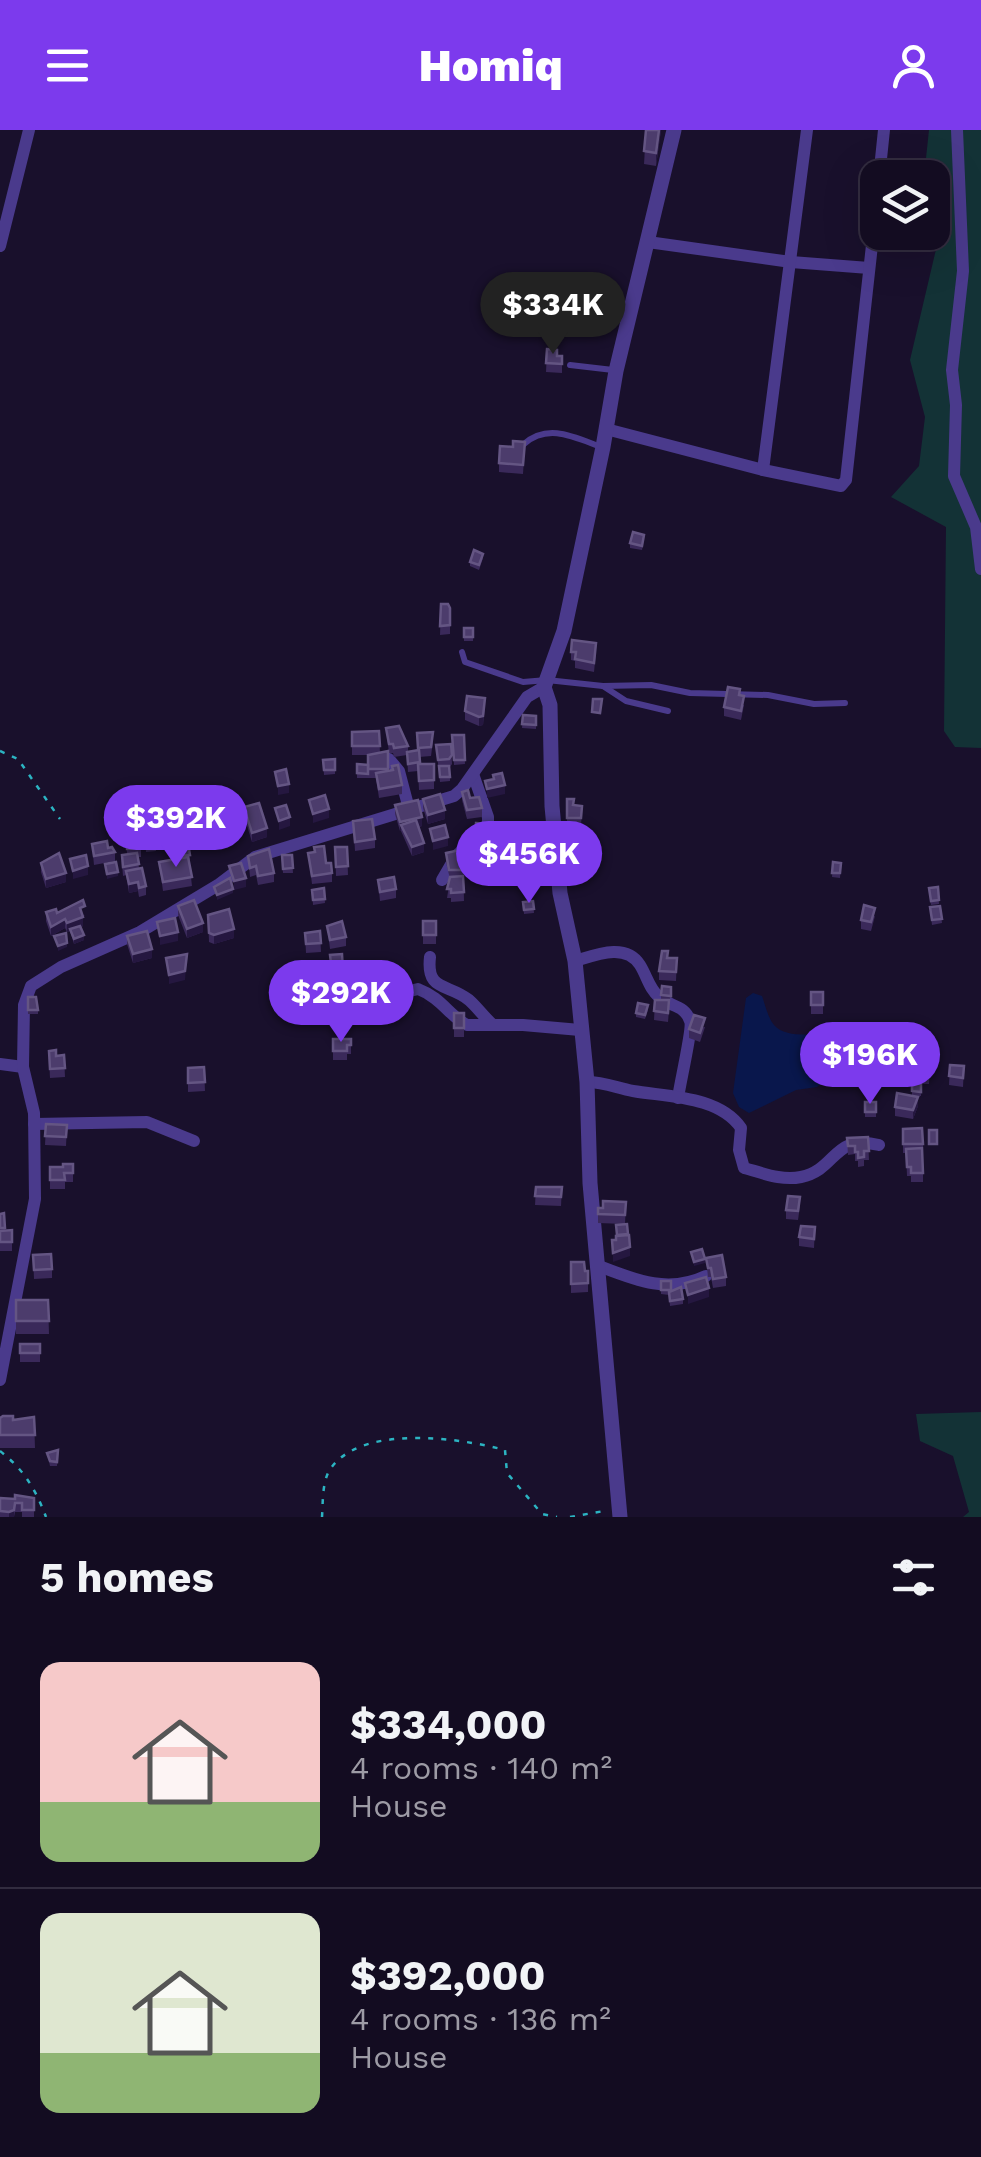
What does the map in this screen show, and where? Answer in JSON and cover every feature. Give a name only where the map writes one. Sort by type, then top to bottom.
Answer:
[{"type":"street","points":[[620,1512],[590,1183],[587,1082],[575,961],[560,893],[552,806],[550,704],[545,684],[564,631],[604,447],[616,371],[674,130]]},
{"type":"street","points":[[763,470],[807,130]]},
{"type":"street","points":[[881,160],[884,130]]},
{"type":"street","points":[[957,130],[963,271],[952,370],[956,404],[954,476],[976,527],[981,570]]},
{"type":"street","points":[[0,246],[28,131]]},
{"type":"street","points":[[648,242],[791,262],[869,268]]},
{"type":"street","points":[[606,429],[841,486],[846,480],[871,250]]},
{"type":"street","points":[[0,1380],[35,1199],[33,1104],[23,1067],[24,1005],[32,986],[42,976],[140,932],[256,857],[454,796],[527,696],[545,684]]},
{"type":"street","points":[[388,759],[398,771],[409,809]]},
{"type":"street","points":[[442,880],[456,856],[488,827],[473,774]]},
{"type":"street","points":[[575,961],[605,952],[622,952],[638,960],[649,986],[662,1000],[682,1008],[692,1022],[678,1098]]},
{"type":"street","points":[[430,957],[428,973],[432,979],[468,999],[492,1024]]},
{"type":"street","points":[[356,1004],[418,989],[446,1004],[462,1024],[580,1030]]},
{"type":"street","points":[[0,1064],[23,1067]]},
{"type":"street","points":[[587,1082],[707,1105],[741,1128],[738,1150],[744,1168],[780,1178],[814,1172],[847,1144],[879,1144]]},
{"type":"street","points":[[34,1124],[146,1122],[194,1141]]},
{"type":"street","points":[[599,1266],[654,1285],[682,1285],[706,1276]]},
{"type":"lane","points":[[570,364],[616,371]]},
{"type":"lane","points":[[524,444],[536,434],[550,431],[604,447]]},
{"type":"lane","points":[[462,652],[465,662],[523,682],[651,685],[690,693],[768,695],[814,704],[845,703]]},
{"type":"lane","points":[[603,686],[626,700],[668,712]]},
{"type":"path","points":[[0,752],[18,759],[60,819]]},
{"type":"path","points":[[322,1517],[326,1479],[332,1467],[371,1444],[432,1436],[505,1450],[507,1474],[542,1514],[557,1517]]},
{"type":"path","points":[[0,1451],[34,1486],[46,1517]]},
{"type":"path","points":[[570,1517],[620,1512]]},
{"type":"green space","points":[[929,130],[981,130],[981,748],[955,747],[944,731],[946,527],[891,497],[919,466],[925,417],[910,360],[936,250],[950,250],[950,160],[926,160]]},
{"type":"green space","points":[[981,1412],[981,1517],[963,1517],[969,1512],[953,1456],[920,1441],[916,1414]]},
{"type":"shaded area","points":[[753,993],[762,996],[772,1022],[784,1032],[853,1037],[874,1056],[865,1068],[839,1071],[817,1087],[796,1090],[749,1113],[739,1107],[733,1093],[746,998]]},
{"type":"building","points":[[646,130],[659,130],[656,153],[644,151]]},
{"type":"building","points":[[547,349],[557,350],[562,364],[546,363]]},
{"type":"building","points":[[513,441],[525,442],[523,465],[499,463],[500,446],[513,447]]},
{"type":"building","points":[[633,532],[644,535],[642,546],[630,543]]},
{"type":"building","points":[[474,550],[483,554],[479,565],[470,562]]},
{"type":"building","points":[[441,604],[450,608],[450,625],[440,626]]},
{"type":"building","points":[[464,628],[473,628],[473,637],[464,637]]},
{"type":"building","points":[[572,640],[596,643],[594,663],[575,659]]},
{"type":"building","points":[[728,687],[740,689],[739,695],[744,696],[741,711],[724,707]]},
{"type":"building","points":[[467,696],[485,698],[483,716],[465,711]]},
{"type":"building","points":[[593,699],[602,699],[600,713],[592,712]]},
{"type":"building","points":[[523,715],[536,716],[536,725],[522,724]]},
{"type":"building","points":[[399,726],[408,746],[394,748],[389,744],[386,728]]},
{"type":"building","points":[[379,731],[380,746],[352,746],[352,732]]},
{"type":"building","points":[[433,732],[431,747],[418,748],[417,733]]},
{"type":"building","points":[[452,735],[464,735],[465,760],[454,760]]},
{"type":"building","points":[[451,744],[449,759],[438,760],[436,745]]},
{"type":"building","points":[[419,750],[420,762],[408,764],[407,752]]},
{"type":"building","points":[[388,751],[388,769],[368,769],[368,755]]},
{"type":"building","points":[[335,759],[335,770],[324,770],[323,760]]},
{"type":"building","points":[[357,764],[368,765],[368,774],[357,773]]},
{"type":"building","points":[[418,764],[434,764],[434,780],[419,781]]},
{"type":"building","points":[[398,765],[402,785],[379,789],[376,773]]},
{"type":"building","points":[[439,766],[449,766],[450,777],[440,777]]},
{"type":"building","points":[[286,769],[289,784],[278,786],[275,772]]},
{"type":"building","points":[[502,773],[505,785],[487,789],[485,781]]},
{"type":"building","points":[[468,790],[470,798],[479,797],[482,808],[467,810],[462,792]]},
{"type":"building","points":[[440,794],[445,810],[428,815],[423,799]]},
{"type":"building","points":[[325,795],[329,809],[313,814],[309,800]]},
{"type":"building","points":[[567,799],[582,806],[581,818],[567,818]]},
{"type":"building","points":[[418,800],[422,817],[400,822],[395,805]]},
{"type":"building","points":[[259,803],[267,828],[252,833],[244,807]]},
{"type":"building","points":[[286,805],[290,817],[279,821],[275,808]]},
{"type":"building","points":[[175,813],[178,829],[161,833],[158,817]]},
{"type":"building","points":[[372,819],[375,839],[355,842],[353,821]]},
{"type":"building","points":[[416,820],[424,843],[412,847],[401,825]]},
{"type":"building","points":[[227,823],[229,836],[214,839],[213,830]]},
{"type":"building","points":[[476,823],[488,824],[488,842],[475,836]]},
{"type":"building","points":[[445,825],[448,837],[433,841],[430,829]]},
{"type":"building","points":[[154,832],[156,846],[146,847],[145,833]]},
{"type":"building","points":[[140,834],[141,848],[127,849],[126,835]]},
{"type":"building","points":[[107,841],[108,848],[115,852],[94,856],[92,844]]},
{"type":"building","points":[[324,846],[332,873],[312,876],[308,853],[315,852],[314,847]]},
{"type":"building","points":[[335,847],[347,847],[348,866],[336,867]]},
{"type":"building","points":[[189,849],[190,855],[177,856],[177,850]]},
{"type":"building","points":[[269,849],[274,873],[258,876],[256,866],[250,868],[248,856]]},
{"type":"building","points":[[460,850],[463,870],[449,870],[446,853]]},
{"type":"building","points":[[59,853],[66,873],[46,879],[41,863]]},
{"type":"building","points":[[137,853],[139,864],[123,867],[122,855]]},
{"type":"building","points":[[86,855],[88,866],[73,871],[70,859]]},
{"type":"building","points":[[282,855],[292,855],[293,868],[283,869]]},
{"type":"building","points":[[188,857],[192,877],[163,882],[159,862]]},
{"type":"building","points":[[116,862],[118,872],[107,874],[105,864]]},
{"type":"building","points":[[833,862],[841,863],[840,873],[832,873]]},
{"type":"building","points":[[241,863],[246,878],[234,881],[229,866]]},
{"type":"building","points":[[142,868],[146,886],[139,888],[138,882],[129,884],[126,871]]},
{"type":"building","points":[[463,876],[464,892],[451,893],[447,889],[450,877]]},
{"type":"building","points":[[394,877],[396,889],[380,892],[378,880]]},
{"type":"building","points":[[230,878],[233,889],[217,895],[214,887]]},
{"type":"building","points":[[938,887],[939,900],[931,901],[929,888]]},
{"type":"building","points":[[324,888],[325,899],[313,900],[312,890]]},
{"type":"building","points":[[83,900],[83,917],[67,923],[65,919],[51,927],[46,912],[56,909],[57,913]]},
{"type":"building","points":[[194,900],[203,923],[187,929],[178,906]]},
{"type":"building","points":[[533,901],[534,909],[524,910],[523,902]]},
{"type":"building","points":[[864,905],[875,908],[871,922],[861,920]]},
{"type":"building","points":[[940,906],[942,919],[932,920],[930,907]]},
{"type":"building","points":[[229,909],[234,929],[209,933],[208,915]]},
{"type":"building","points":[[175,918],[178,932],[160,936],[157,922]]},
{"type":"building","points":[[342,921],[346,937],[330,940],[327,926]]},
{"type":"building","points":[[423,921],[436,921],[436,935],[423,935]]},
{"type":"building","points":[[80,926],[84,935],[74,939],[70,929]]},
{"type":"building","points":[[147,931],[152,949],[133,954],[127,936]]},
{"type":"building","points":[[320,931],[321,943],[306,944],[305,933]]},
{"type":"building","points":[[66,933],[67,943],[58,946],[54,936]]},
{"type":"building","points":[[662,951],[668,951],[667,958],[677,958],[676,972],[659,971]]},
{"type":"building","points":[[187,954],[185,971],[169,975],[166,958]]},
{"type":"building","points":[[342,954],[343,971],[332,972],[330,955]]},
{"type":"building","points":[[662,986],[671,987],[671,996],[661,995]]},
{"type":"building","points":[[362,987],[363,993],[351,994],[350,988]]},
{"type":"building","points":[[371,992],[373,1011],[350,1013],[348,995]]},
{"type":"building","points":[[811,992],[823,992],[823,1005],[811,1005]]},
{"type":"building","points":[[28,997],[36,997],[38,1010],[28,1010]]},
{"type":"building","points":[[655,1000],[669,1000],[668,1013],[654,1011]]},
{"type":"building","points":[[638,1003],[648,1005],[645,1015],[636,1013]]},
{"type":"building","points":[[454,1013],[464,1013],[464,1028],[454,1028]]},
{"type":"building","points":[[694,1015],[705,1018],[700,1033],[689,1029]]},
{"type":"building","points":[[898,1033],[917,1033],[917,1045],[899,1045]]},
{"type":"building","points":[[333,1039],[351,1039],[351,1045],[347,1045],[347,1051],[333,1051]]},
{"type":"building","points":[[56,1050],[56,1056],[64,1055],[65,1068],[50,1069],[49,1051]]},
{"type":"building","points":[[896,1059],[906,1060],[906,1070],[895,1070]]},
{"type":"building","points":[[915,1062],[930,1062],[929,1075],[915,1075]]},
{"type":"building","points":[[950,1065],[964,1066],[963,1078],[949,1076]]},
{"type":"building","points":[[204,1067],[205,1082],[188,1083],[188,1068]]},
{"type":"building","points":[[912,1082],[921,1082],[921,1092],[912,1091]]},
{"type":"building","points":[[897,1093],[918,1097],[913,1110],[895,1107]]},
{"type":"building","points":[[865,1102],[876,1102],[876,1112],[865,1112]]},
{"type":"building","points":[[46,1124],[67,1125],[66,1137],[45,1136]]},
{"type":"building","points":[[922,1128],[923,1144],[903,1144],[903,1129]]},
{"type":"building","points":[[929,1130],[937,1130],[937,1144],[929,1144]]},
{"type":"building","points":[[868,1137],[869,1151],[858,1158],[855,1146],[848,1146],[847,1138]]},
{"type":"building","points":[[922,1148],[923,1173],[911,1173],[906,1149]]},
{"type":"building","points":[[73,1164],[73,1173],[64,1173],[65,1180],[50,1180],[50,1167]]},
{"type":"building","points":[[536,1187],[562,1187],[561,1197],[535,1196]]},
{"type":"building","points":[[788,1196],[800,1197],[798,1211],[786,1210]]},
{"type":"building","points":[[603,1201],[626,1202],[625,1215],[598,1214]]},
{"type":"building","points":[[4,1213],[5,1228],[0,1228],[0,1214]]},
{"type":"building","points":[[627,1224],[628,1234],[617,1235],[616,1225]]},
{"type":"building","points":[[801,1226],[815,1227],[814,1239],[799,1237]]},
{"type":"building","points":[[12,1230],[12,1242],[0,1242],[0,1231]]},
{"type":"building","points":[[629,1235],[630,1247],[613,1253],[612,1240]]},
{"type":"building","points":[[702,1249],[705,1259],[694,1262],[691,1252]]},
{"type":"building","points":[[51,1254],[52,1269],[34,1270],[33,1255]]},
{"type":"building","points":[[722,1255],[726,1277],[713,1279],[706,1258]]},
{"type":"building","points":[[571,1262],[584,1262],[588,1283],[571,1284]]},
{"type":"building","points":[[706,1277],[709,1288],[688,1295],[685,1283]]},
{"type":"building","points":[[661,1281],[671,1281],[671,1290],[661,1290]]},
{"type":"building","points":[[681,1287],[683,1299],[670,1301],[669,1292]]},
{"type":"building","points":[[16,1300],[48,1300],[49,1321],[16,1321]]},
{"type":"building","points":[[20,1344],[40,1344],[40,1353],[20,1353]]},
{"type":"building","points":[[3,1416],[13,1416],[13,1420],[34,1417],[35,1435],[0,1435]]},
{"type":"building","points":[[58,1450],[57,1462],[50,1461],[47,1453]]},
{"type":"building","points":[[15,1495],[34,1498],[34,1510],[22,1510],[22,1503],[15,1503],[14,1510],[0,1511],[0,1498],[15,1499]]}]
